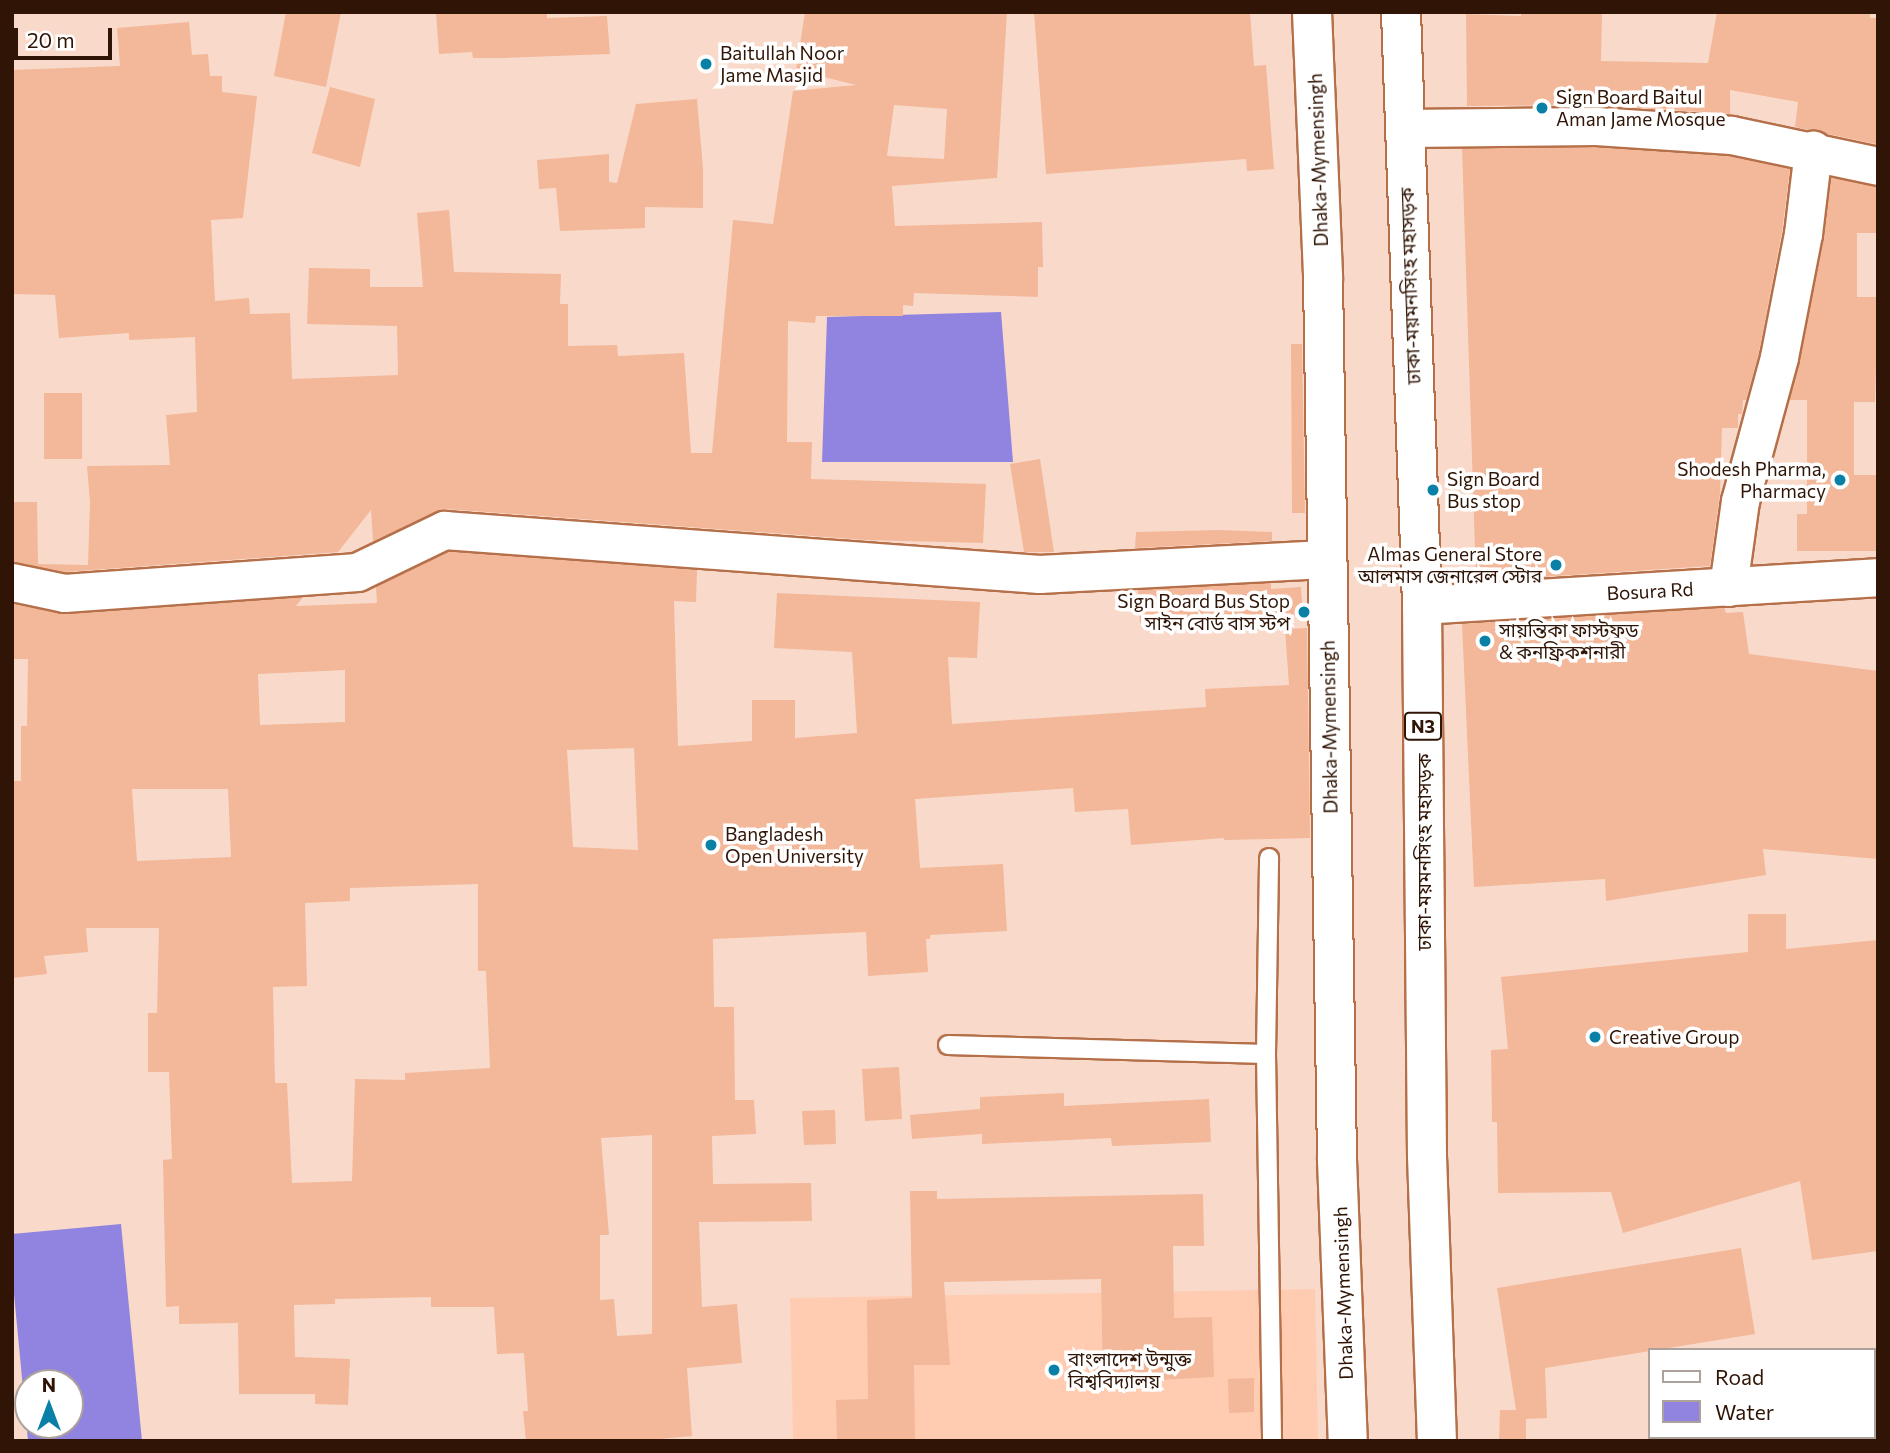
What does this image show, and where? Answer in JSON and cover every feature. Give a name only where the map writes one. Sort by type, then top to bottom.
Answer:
[{"type":"highway","name":"Dhaka-Mymensingh","points":[[1312,12],[1323,277],[1325,559],[1337,1160],[1348,1441]]},
{"type":"highway","name":"ঢাকা-ময়মনসিংহ মহাসড়ক","points":[[1401,12],[1422,606],[1427,1156],[1437,1441]]},
{"type":"street","points":[[1405,128],[1596,126],[1731,135],[1813,150],[1878,166]]},
{"type":"street","points":[[1728,587],[1740,502],[1779,357],[1803,234],[1813,150]]},
{"type":"street","points":[[12,582],[64,593],[357,572],[444,530],[1039,574],[1325,559]]},
{"type":"street","name":"Bosura Rd","points":[[1422,606],[1878,578]]},
{"type":"lane","points":[[1269,858],[1266,1054],[1272,1441]]},
{"type":"lane","points":[[948,1045],[1266,1054]]},
{"type":"shaded area","name":"বাংলাদেশ উন্মুক্ত বিশ্ববিদ্যালয়","points":[[1315,1289],[1318,1441],[793,1441],[790,1298]]},
{"type":"water","points":[[1001,312],[1013,462],[822,462],[827,317]]},
{"type":"water","points":[[121,1224],[142,1441],[28,1441],[84,1439],[84,1369],[21,1369],[12,1273],[12,1234]]},
{"type":"building","points":[[286,12],[341,12],[326,87],[274,76]]},
{"type":"building","points":[[436,12],[547,12],[547,18],[607,16],[610,54],[473,58],[472,52],[439,54]]},
{"type":"building","points":[[805,12],[1007,12],[997,178],[892,186],[895,226],[1042,222],[1043,267],[1038,267],[1038,297],[914,293],[913,306],[903,305],[903,316],[816,316],[815,323],[788,321],[787,442],[812,442],[811,479],[986,484],[983,543],[867,540],[446,509],[373,541],[371,510],[338,552],[65,572],[12,562],[12,502],[37,502],[38,564],[88,565],[90,502],[87,466],[170,465],[166,415],[197,412],[195,337],[129,340],[129,333],[59,338],[55,295],[12,294],[12,70],[120,66],[117,28],[189,22],[192,55],[208,54],[210,76],[222,76],[222,92],[257,96],[243,218],[211,220],[215,301],[249,298],[250,314],[290,313],[292,379],[398,375],[397,326],[307,324],[309,268],[370,269],[370,287],[423,287],[417,213],[449,210],[454,272],[561,274],[560,304],[568,304],[568,346],[617,345],[618,356],[684,353],[691,453],[712,453],[733,220],[773,224],[793,91],[856,85],[796,70]],"holes":[[[894,105],[947,109],[944,159],[887,156]]]},
{"type":"building","points":[[1034,12],[1250,12],[1254,66],[1266,65],[1274,169],[1247,171],[1246,159],[1046,174]]},
{"type":"building","points":[[1521,12],[1602,12],[1601,61],[1708,63],[1717,12],[1870,12],[1870,18],[1878,18],[1876,144],[1795,127],[1798,102],[1730,90],[1730,114],[1597,105],[1467,106],[1466,14],[1521,16]]},
{"type":"building","points":[[330,87],[375,99],[360,167],[312,153]]},
{"type":"building","points":[[697,99],[703,168],[703,208],[645,207],[645,228],[560,231],[556,188],[539,189],[537,160],[609,154],[609,182],[617,183],[636,104]]},
{"type":"building","points":[[1595,147],[1728,156],[1790,169],[1782,231],[1759,352],[1746,400],[1743,400],[1742,414],[1738,414],[1738,428],[1722,428],[1720,493],[1710,566],[1476,581],[1462,148]]},
{"type":"building","points":[[1831,178],[1878,186],[1878,233],[1857,233],[1857,297],[1878,297],[1875,402],[1854,402],[1854,475],[1878,475],[1878,551],[1797,551],[1797,514],[1807,514],[1807,400],[1789,400],[1824,238]]},
{"type":"building","points":[[1291,344],[1302,344],[1305,513],[1292,513]]},
{"type":"building","points":[[44,393],[82,393],[82,459],[44,459]]},
{"type":"building","points":[[1040,459],[1054,552],[1024,552],[1010,464]]},
{"type":"building","points":[[1136,532],[1272,532],[1272,541],[1135,548]]},
{"type":"building","points":[[448,551],[697,570],[696,602],[674,601],[678,746],[752,741],[752,700],[795,700],[795,738],[857,733],[852,652],[774,648],[777,593],[980,602],[977,658],[948,657],[952,724],[1206,707],[1205,689],[1289,685],[1285,629],[1307,628],[1310,838],[1224,838],[1131,845],[1128,809],[1075,812],[1073,788],[915,799],[920,868],[1003,864],[1007,931],[930,935],[930,939],[926,939],[928,972],[868,976],[866,932],[713,939],[714,1007],[734,1007],[735,1100],[754,1100],[756,1134],[712,1136],[713,1184],[811,1183],[812,1221],[699,1222],[702,1307],[737,1304],[742,1363],[687,1368],[692,1436],[639,1441],[526,1441],[523,1411],[528,1411],[524,1353],[497,1354],[494,1307],[431,1307],[431,1297],[335,1299],[335,1304],[294,1305],[295,1357],[350,1359],[348,1405],[315,1404],[315,1394],[239,1394],[238,1323],[179,1324],[179,1306],[166,1307],[163,1160],[172,1159],[169,1072],[148,1072],[148,1013],[157,1013],[159,928],[86,928],[88,952],[44,956],[47,974],[12,978],[12,781],[21,781],[21,726],[27,726],[28,659],[12,659],[12,604],[66,614],[303,597],[296,606],[377,603],[376,586]],"holes":[[[345,670],[345,722],[260,725],[258,674]],[[634,748],[638,850],[573,847],[567,750]],[[132,789],[228,789],[231,857],[137,861]],[[478,884],[478,971],[486,971],[490,1068],[405,1073],[405,1080],[355,1079],[352,1181],[292,1183],[287,1083],[275,1083],[273,987],[307,986],[305,903],[350,901],[350,888]],[[652,1135],[652,1334],[617,1336],[614,1299],[600,1300],[600,1235],[609,1235],[601,1138]]]},
{"type":"building","points":[[1271,583],[1271,589],[1301,587],[1303,615],[1140,623],[1138,590]]},
{"type":"building","points":[[1724,607],[1726,613],[1743,612],[1749,654],[1878,671],[1878,859],[1763,849],[1766,875],[1606,901],[1605,879],[1474,887],[1462,624]]},
{"type":"building","points":[[1748,914],[1786,914],[1786,949],[1878,940],[1878,1251],[1812,1260],[1800,1181],[1623,1233],[1611,1192],[1498,1193],[1497,1122],[1492,1122],[1491,1050],[1508,1049],[1501,977],[1748,952]]},
{"type":"building","points":[[899,1067],[902,1119],[865,1121],[862,1069]]},
{"type":"building","points":[[1064,1093],[1064,1106],[1209,1099],[1211,1142],[1112,1146],[1111,1138],[982,1144],[982,1134],[912,1139],[910,1115],[980,1109],[980,1097]]},
{"type":"building","points":[[835,1110],[836,1144],[804,1145],[802,1111]]},
{"type":"building","points":[[910,1191],[937,1191],[937,1199],[1203,1194],[1204,1246],[1173,1246],[1174,1318],[1212,1317],[1214,1377],[1103,1383],[1101,1279],[944,1282],[950,1365],[914,1365],[915,1441],[837,1441],[836,1400],[868,1399],[867,1300],[912,1298]]},
{"type":"building","points":[[1741,1248],[1755,1334],[1669,1348],[1648,1348],[1648,1351],[1545,1368],[1547,1418],[1526,1419],[1526,1441],[1499,1441],[1500,1410],[1516,1410],[1497,1288]]},
{"type":"building","points":[[1254,1378],[1254,1412],[1229,1413],[1228,1379]]},
{"type":"place","name":"Baitullah Noor Jame Masjid","points":[[706,64]]},
{"type":"place","name":"Sign Board Baitul Aman Jame Mosque","points":[[1542,108]]},
{"type":"place","name":"Shodesh Pharma, Pharmacy","points":[[1840,480]]},
{"type":"place","name":"Sign Board Bus stop","points":[[1433,490]]},
{"type":"place","name":"Almas General Store আলমাস জেনারেল স্টোর","points":[[1556,565]]},
{"type":"place","name":"Sign Board Bus Stop সাইন বোর্ড বাস স্টপ","points":[[1304,612]]},
{"type":"place","name":"সায়ন্তিকা ফাস্টফুড & কনফ্রিকশনারী","points":[[1485,641]]},
{"type":"place","name":"Bangladesh Open University","points":[[711,845]]},
{"type":"place","name":"Creative Group","points":[[1595,1037]]},
{"type":"place","name":"বাংলাদেশ উন্মুক্ত বিশ্ববিদ্যালয়","points":[[1054,1370]]}]
